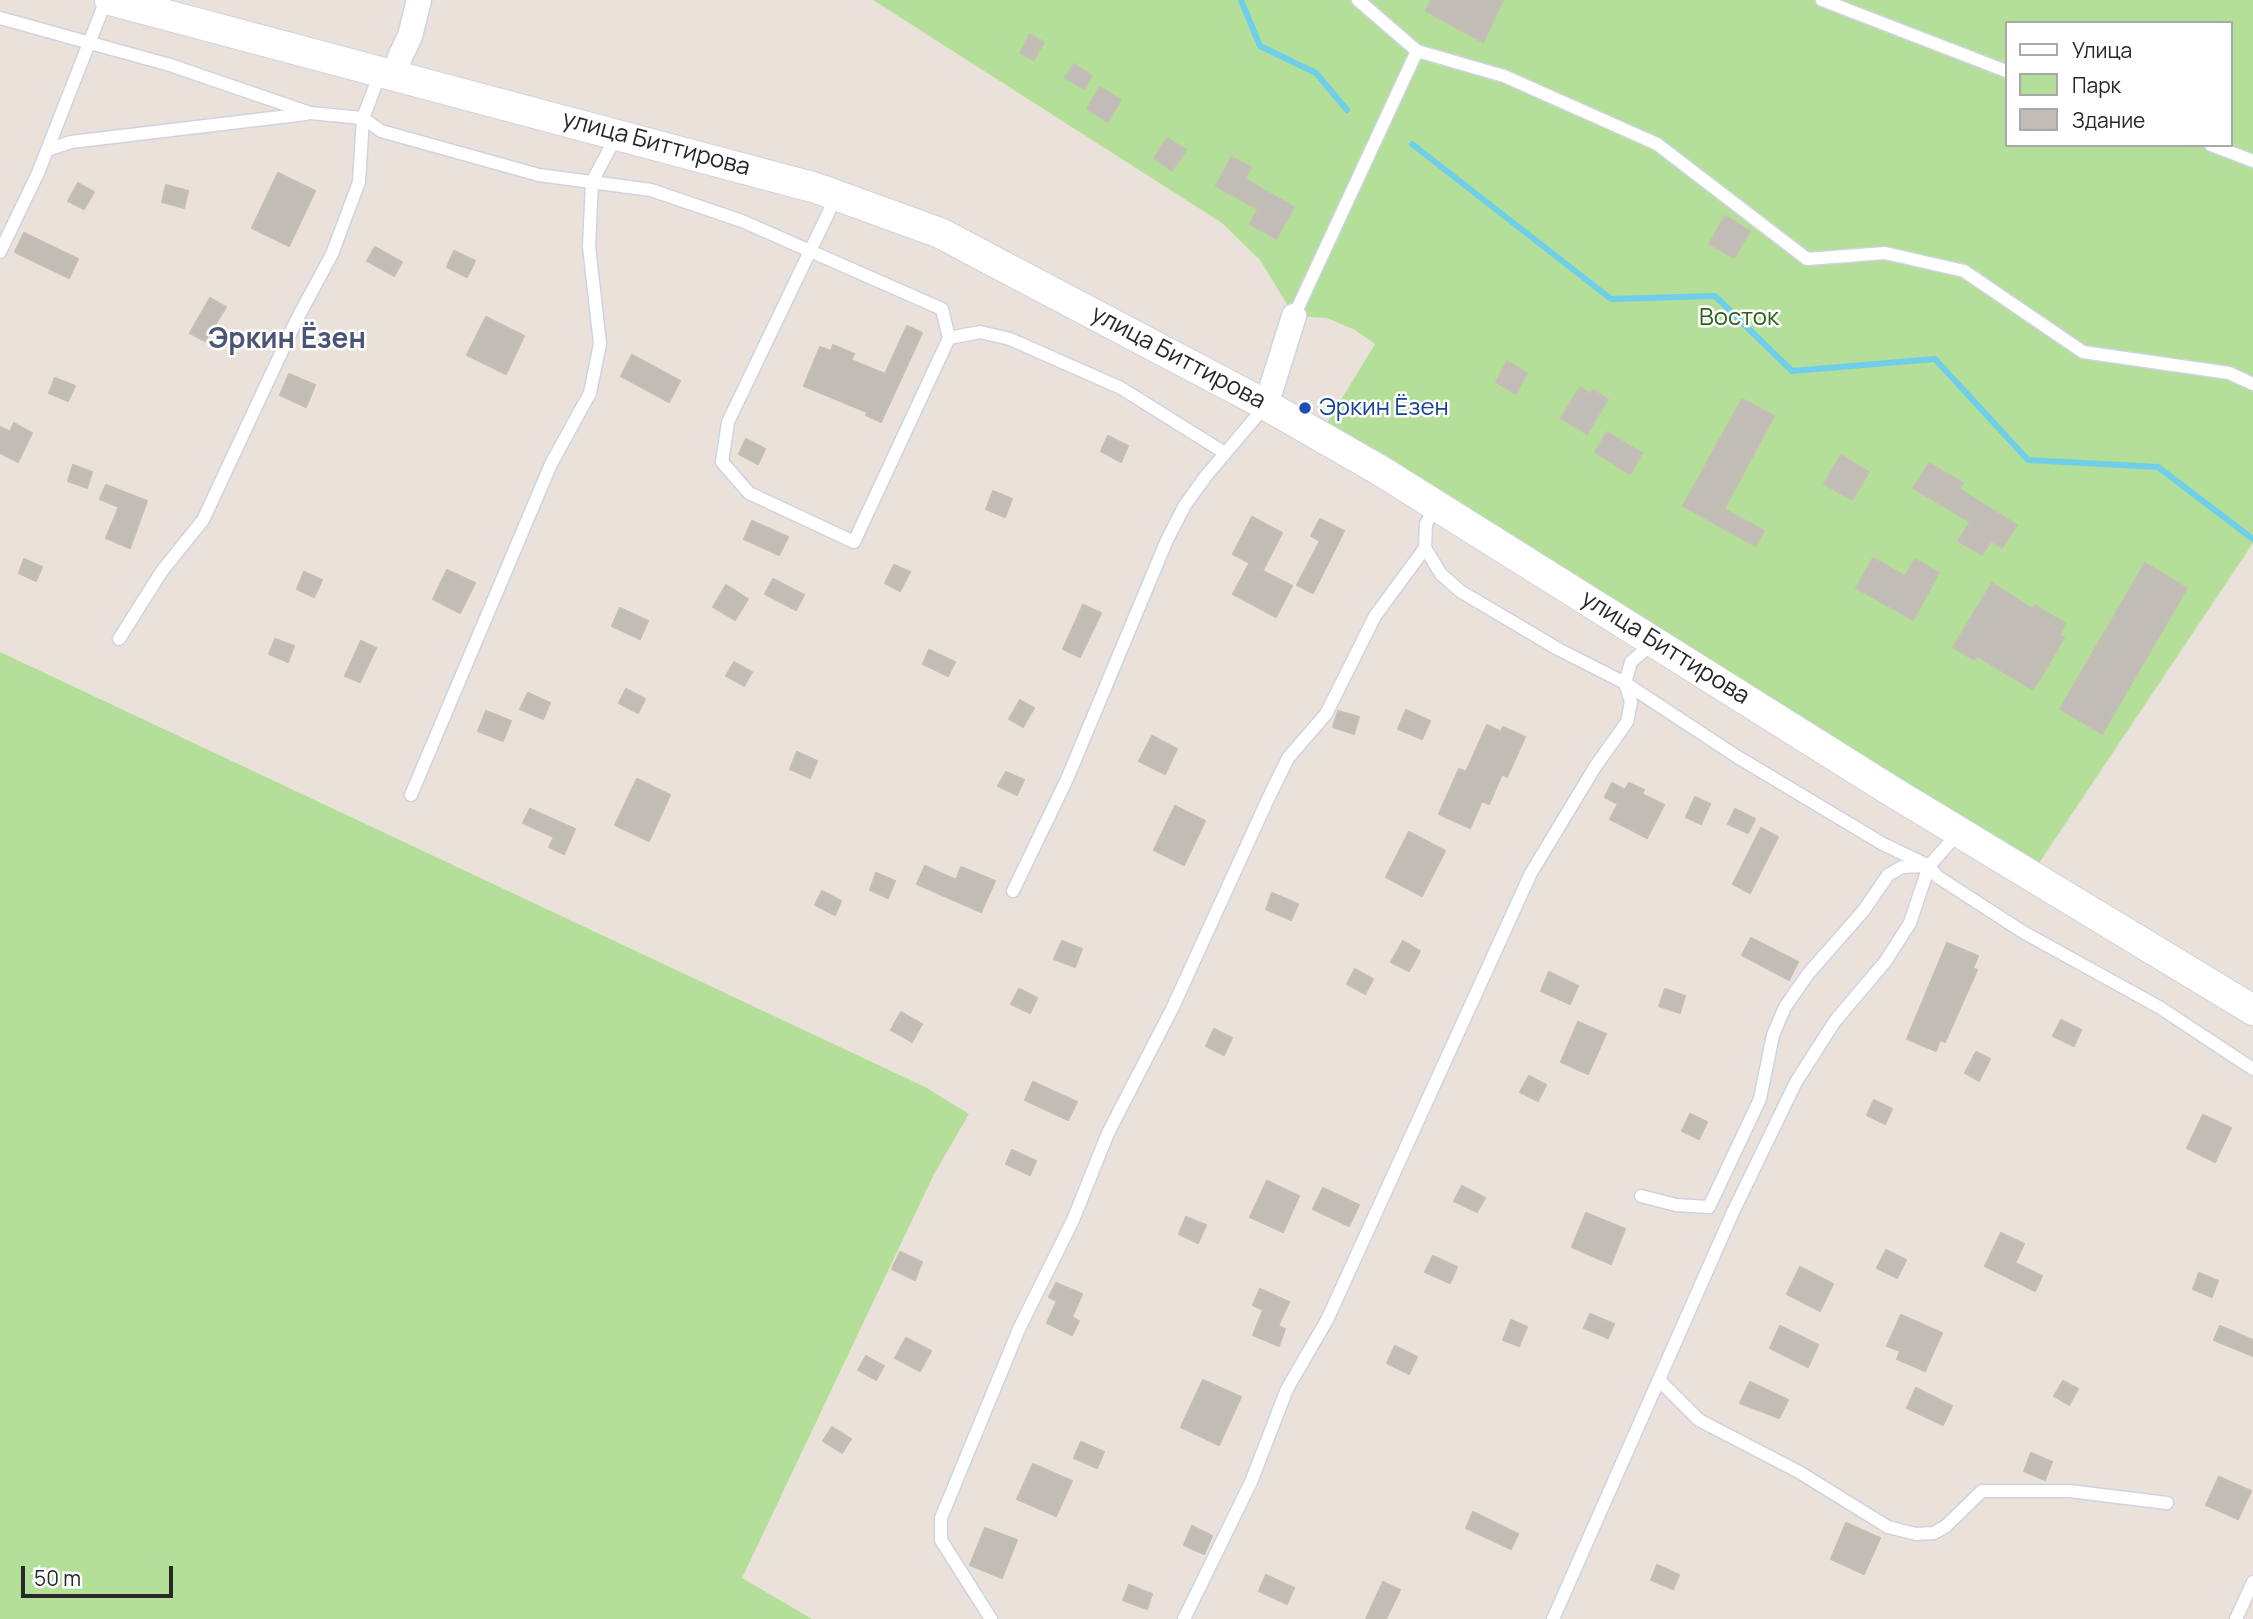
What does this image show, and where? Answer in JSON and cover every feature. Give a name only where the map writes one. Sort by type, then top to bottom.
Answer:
[{"type":"street","name":"улица Биттирова","points":[[108,0],[618,133],[837,194],[912,221],[995,260],[1266,405],[1436,505],[1959,832],[2253,1010]]},
{"type":"street","points":[[388,74],[410,36],[419,0]]},
{"type":"street","points":[[1266,405],[1294,316]]},
{"type":"lane","points":[[0,252],[47,150],[88,42],[108,0]]},
{"type":"lane","points":[[1358,0],[1417,51],[1504,76],[1657,144],[1807,259],[1885,253],[1964,271],[2083,352],[2229,373],[2253,384]]},
{"type":"lane","points":[[1822,0],[2004,70]]},
{"type":"lane","points":[[0,18],[170,65],[310,113]]},
{"type":"lane","points":[[1294,316],[1417,51]]},
{"type":"lane","points":[[119,639],[162,571],[203,520],[297,319],[332,254],[359,182],[363,118],[388,74]]},
{"type":"lane","points":[[47,150],[71,142],[310,113],[363,118],[381,131],[526,172],[651,190],[742,220],[809,251],[943,309],[948,338],[854,542],[749,493],[722,462],[727,422],[809,251],[837,194]]},
{"type":"lane","points":[[411,795],[551,464],[590,393],[600,344],[589,246],[592,182],[618,133]]},
{"type":"lane","points":[[2216,147],[2253,161]]},
{"type":"lane","points":[[948,338],[980,332],[1010,340],[1121,388],[1226,453]]},
{"type":"lane","points":[[1013,891],[1067,779],[1167,540],[1185,505],[1266,405]]},
{"type":"lane","points":[[991,1619],[941,1541],[941,1518],[1019,1329],[1073,1220],[1108,1133],[1172,1009],[1288,758],[1326,714],[1375,616],[1425,548],[1426,524],[1436,505]]},
{"type":"lane","points":[[1425,548],[1441,574],[1461,591],[1558,649],[1625,683],[1736,756],[1883,844],[1929,866],[1938,877],[2023,932],[2159,1007],[2253,1069]]},
{"type":"lane","points":[[1184,1619],[1251,1482],[1287,1389],[1327,1320],[1531,873],[1595,766],[1627,722],[1631,702],[1625,683],[1631,662],[1655,641]]},
{"type":"lane","points":[[1553,1619],[1733,1212],[1796,1082],[1835,1021],[1885,962],[1910,923],[1929,866],[1959,832]]},
{"type":"lane","points":[[1641,1196],[1676,1205],[1709,1207],[1760,1099],[1773,1035],[1785,1007],[1808,974],[1864,910],[1888,875],[1902,867],[1929,866]]},
{"type":"lane","points":[[1659,1380],[1699,1420],[1799,1472],[1888,1527],[1916,1534],[1934,1533],[1946,1526],[1982,1492],[2069,1491],[2168,1503]]},
{"type":"lane","points":[[2236,1619],[2253,1582]]},
{"type":"green space","name":"Восток","points":[[873,0],[2253,0],[2253,543],[2031,875],[1319,436],[1375,344],[1355,330],[1327,318],[1294,316],[1260,260],[1222,223]]},
{"type":"green space","points":[[0,652],[925,1087],[969,1114],[934,1174],[742,1578],[812,1619],[0,1619]]},
{"type":"building","points":[[1431,0],[1503,0],[1483,42],[1426,11]]},
{"type":"building","points":[[1030,34],[1044,42],[1034,60],[1020,53]]},
{"type":"building","points":[[1074,64],[1092,76],[1084,89],[1065,78]]},
{"type":"building","points":[[1100,87],[1121,100],[1108,122],[1087,109]]},
{"type":"building","points":[[1167,138],[1186,150],[1172,171],[1154,158]]},
{"type":"building","points":[[1231,157],[1251,167],[1245,179],[1294,207],[1276,239],[1250,224],[1258,209],[1216,186]]},
{"type":"building","points":[[278,173],[315,191],[289,246],[252,228]]},
{"type":"building","points":[[78,183],[94,192],[84,209],[68,201]]},
{"type":"building","points":[[166,185],[188,191],[184,208],[162,202]]},
{"type":"building","points":[[1725,216],[1750,231],[1734,258],[1709,244]]},
{"type":"building","points":[[24,233],[78,259],[69,278],[15,252]]},
{"type":"building","points":[[375,247],[402,262],[394,276],[367,261]]},
{"type":"building","points":[[454,251],[475,261],[467,277],[447,267]]},
{"type":"building","points":[[210,298],[226,307],[205,341],[190,333]]},
{"type":"building","points":[[486,317],[524,336],[506,374],[467,355]]},
{"type":"building","points":[[907,326],[922,333],[881,422],[866,415],[867,412],[804,386],[820,347],[831,351],[833,345],[854,354],[851,360],[885,374]]},
{"type":"building","points":[[632,355],[680,381],[669,402],[621,376]]},
{"type":"building","points":[[1507,361],[1527,373],[1516,394],[1496,382]]},
{"type":"building","points":[[289,374],[315,385],[306,407],[280,395]]},
{"type":"building","points":[[55,378],[75,386],[68,401],[49,393]]},
{"type":"building","points":[[1580,387],[1591,394],[1593,390],[1608,399],[1587,434],[1561,418]]},
{"type":"building","points":[[1742,399],[1774,416],[1724,509],[1764,531],[1756,546],[1683,506]]},
{"type":"building","points":[[14,423],[32,433],[18,462],[0,453],[0,427],[10,432]]},
{"type":"building","points":[[1607,432],[1642,453],[1630,474],[1595,452]]},
{"type":"building","points":[[1108,436],[1128,446],[1121,462],[1101,451]]},
{"type":"building","points":[[746,439],[765,449],[758,464],[739,454]]},
{"type":"building","points":[[1841,455],[1869,472],[1852,500],[1824,484]]},
{"type":"building","points":[[1929,463],[1963,483],[1959,489],[2017,525],[2002,548],[1991,541],[1982,555],[1958,541],[1970,522],[1913,488]]},
{"type":"building","points":[[73,465],[92,472],[87,488],[68,481]]},
{"type":"building","points":[[106,485],[147,501],[130,548],[106,538],[119,507],[100,499]]},
{"type":"building","points":[[993,491],[1012,499],[1005,517],[986,509]]},
{"type":"building","points":[[1252,517],[1282,533],[1263,570],[1233,554]]},
{"type":"building","points":[[1320,519],[1344,531],[1313,593],[1297,585],[1320,541],[1311,536]]},
{"type":"building","points":[[752,521],[788,537],[779,555],[744,539]]},
{"type":"building","points":[[1873,558],[1905,576],[1915,559],[1939,573],[1913,620],[1856,588]]},
{"type":"building","points":[[24,559],[42,567],[36,581],[19,573]]},
{"type":"building","points":[[2145,563],[2187,588],[2102,734],[2060,709]]},
{"type":"building","points":[[1249,564],[1292,586],[1276,617],[1233,594]]},
{"type":"building","points":[[894,565],[910,572],[900,591],[885,583]]},
{"type":"building","points":[[447,570],[475,583],[460,613],[433,599]]},
{"type":"building","points":[[304,572],[322,580],[314,597],[297,589]]},
{"type":"building","points":[[773,579],[804,595],[796,610],[765,594]]},
{"type":"building","points":[[1992,583],[2032,609],[2035,605],[2066,624],[2059,635],[2064,638],[2033,690],[1977,656],[1974,660],[1953,647]]},
{"type":"building","points":[[726,585],[748,599],[735,620],[713,607]]},
{"type":"building","points":[[1083,605],[1101,613],[1080,657],[1063,649]]},
{"type":"building","points":[[620,608],[648,621],[640,639],[612,626]]},
{"type":"building","points":[[275,639],[294,646],[288,662],[269,654]]},
{"type":"building","points":[[361,641],[376,648],[360,682],[345,676]]},
{"type":"building","points":[[929,650],[955,662],[948,676],[923,664]]},
{"type":"building","points":[[734,662],[752,672],[744,686],[726,676]]},
{"type":"building","points":[[626,689],[645,699],[638,713],[619,703]]},
{"type":"building","points":[[528,693],[550,703],[543,719],[520,709]]},
{"type":"building","points":[[1020,700],[1034,708],[1023,727],[1009,719]]},
{"type":"building","points":[[1406,710],[1430,721],[1422,739],[1398,729]]},
{"type":"building","points":[[486,711],[511,721],[503,741],[478,731]]},
{"type":"building","points":[[1338,711],[1359,717],[1354,734],[1333,727]]},
{"type":"building","points":[[1487,725],[1501,732],[1503,727],[1525,737],[1507,777],[1502,774],[1489,804],[1482,801],[1470,828],[1439,814],[1459,769],[1466,772]]},
{"type":"building","points":[[1152,736],[1177,749],[1165,774],[1139,761]]},
{"type":"building","points":[[797,752],[817,761],[810,778],[790,769]]},
{"type":"building","points":[[1006,772],[1024,780],[1017,795],[998,786]]},
{"type":"building","points":[[637,779],[670,795],[649,841],[615,825]]},
{"type":"building","points":[[1612,783],[1625,790],[1629,783],[1644,790],[1642,794],[1664,805],[1647,838],[1610,819],[1618,804],[1605,797]]},
{"type":"building","points":[[1695,797],[1710,804],[1701,824],[1686,817]]},
{"type":"building","points":[[1175,806],[1205,821],[1184,865],[1154,850]]},
{"type":"building","points":[[530,809],[575,829],[564,854],[549,847],[554,837],[523,823]]},
{"type":"building","points":[[1735,809],[1755,819],[1748,833],[1728,824]]},
{"type":"building","points":[[1761,828],[1778,837],[1750,893],[1733,884]]},
{"type":"building","points":[[1409,832],[1445,851],[1422,896],[1386,877]]},
{"type":"building","points":[[925,866],[956,880],[961,867],[995,881],[981,912],[917,884]]},
{"type":"building","points":[[876,873],[895,881],[888,898],[870,890]]},
{"type":"building","points":[[822,891],[841,901],[835,915],[815,905]]},
{"type":"building","points":[[1272,893],[1298,904],[1291,920],[1266,909]]},
{"type":"building","points":[[1751,938],[1798,962],[1789,980],[1742,955]]},
{"type":"building","points":[[1062,941],[1082,949],[1075,967],[1054,959]]},
{"type":"building","points":[[1403,941],[1420,951],[1409,971],[1391,962]]},
{"type":"building","points":[[1947,943],[1978,956],[1973,968],[1977,970],[1945,1042],[1940,1040],[1936,1051],[1907,1039]]},
{"type":"building","points":[[1355,969],[1373,979],[1365,994],[1347,984]]},
{"type":"building","points":[[1549,972],[1578,986],[1570,1004],[1541,991]]},
{"type":"building","points":[[1019,989],[1037,998],[1030,1013],[1011,1004]]},
{"type":"building","points":[[1665,989],[1685,996],[1680,1013],[1659,1006]]},
{"type":"building","points":[[901,1012],[922,1024],[912,1042],[891,1030]]},
{"type":"building","points":[[2061,1020],[2081,1030],[2074,1046],[2053,1036]]},
{"type":"building","points":[[1578,1022],[1606,1034],[1588,1074],[1561,1062]]},
{"type":"building","points":[[1214,1029],[1232,1038],[1224,1055],[1206,1046]]},
{"type":"building","points":[[1976,1052],[1990,1059],[1979,1081],[1965,1073]]},
{"type":"building","points":[[1529,1076],[1546,1085],[1538,1101],[1520,1092]]},
{"type":"building","points":[[1033,1082],[1077,1102],[1068,1120],[1025,1100]]},
{"type":"building","points":[[1874,1100],[1892,1109],[1885,1124],[1867,1115]]},
{"type":"building","points":[[1690,1114],[1707,1122],[1699,1139],[1682,1131]]},
{"type":"building","points":[[2203,1115],[2231,1128],[2215,1162],[2187,1148]]},
{"type":"building","points":[[1012,1150],[1036,1161],[1030,1175],[1006,1164]]},
{"type":"building","points":[[1267,1181],[1299,1196],[1283,1232],[1250,1217]]},
{"type":"building","points":[[1462,1186],[1485,1198],[1477,1212],[1454,1201]]},
{"type":"building","points":[[1323,1188],[1359,1205],[1349,1226],[1313,1209]]},
{"type":"building","points":[[1586,1213],[1625,1229],[1611,1264],[1572,1247]]},
{"type":"building","points":[[1186,1217],[1206,1225],[1198,1243],[1179,1234]]},
{"type":"building","points":[[2001,1233],[2024,1244],[2015,1263],[2042,1276],[2035,1291],[1985,1266]]},
{"type":"building","points":[[1886,1250],[1906,1260],[1897,1278],[1877,1268]]},
{"type":"building","points":[[900,1252],[922,1262],[915,1280],[892,1269]]},
{"type":"building","points":[[1433,1256],[1457,1267],[1450,1283],[1425,1272]]},
{"type":"building","points":[[1800,1267],[1833,1284],[1820,1311],[1787,1294]]},
{"type":"building","points":[[2199,1273],[2218,1281],[2212,1297],[2193,1289]]},
{"type":"building","points":[[1056,1283],[1082,1294],[1072,1317],[1079,1321],[1072,1335],[1047,1323],[1057,1301],[1049,1297]]},
{"type":"building","points":[[1260,1289],[1289,1302],[1278,1326],[1285,1329],[1279,1346],[1253,1335],[1263,1310],[1253,1305]]},
{"type":"building","points":[[1590,1314],[1614,1324],[1608,1338],[1584,1328]]},
{"type":"building","points":[[1901,1315],[1942,1333],[1925,1371],[1897,1359],[1900,1351],[1887,1346]]},
{"type":"building","points":[[1511,1320],[1527,1327],[1519,1346],[1503,1340]]},
{"type":"building","points":[[1780,1326],[1818,1345],[1808,1367],[1770,1348]]},
{"type":"building","points":[[2220,1326],[2253,1340],[2253,1356],[2214,1340]]},
{"type":"building","points":[[906,1338],[931,1351],[920,1371],[895,1358]]},
{"type":"building","points":[[1395,1346],[1417,1357],[1409,1374],[1387,1363]]},
{"type":"building","points":[[866,1356],[884,1366],[876,1380],[858,1370]]},
{"type":"building","points":[[1203,1380],[1241,1397],[1219,1445],[1181,1427]]},
{"type":"building","points":[[2063,1381],[2078,1389],[2069,1405],[2054,1396]]},
{"type":"building","points":[[1750,1382],[1788,1400],[1779,1418],[1740,1403]]},
{"type":"building","points":[[1916,1388],[1952,1406],[1943,1425],[1907,1408]]},
{"type":"building","points":[[832,1427],[851,1439],[842,1453],[823,1441]]},
{"type":"building","points":[[1081,1442],[1104,1452],[1097,1468],[1074,1458]]},
{"type":"building","points":[[2031,1453],[2052,1462],[2045,1480],[2024,1471]]},
{"type":"building","points":[[1033,1464],[1072,1481],[1056,1516],[1017,1499]]},
{"type":"building","points":[[2219,1477],[2251,1491],[2238,1519],[2206,1505]]},
{"type":"building","points":[[1473,1512],[1518,1534],[1511,1549],[1466,1528]]},
{"type":"building","points":[[1846,1523],[1880,1538],[1864,1574],[1831,1559]]},
{"type":"building","points":[[1192,1526],[1212,1536],[1204,1554],[1184,1545]]},
{"type":"building","points":[[985,1528],[1017,1540],[1002,1578],[970,1565]]},
{"type":"building","points":[[1657,1565],[1679,1575],[1673,1589],[1651,1580]]},
{"type":"building","points":[[1266,1575],[1294,1588],[1287,1604],[1259,1591]]},
{"type":"building","points":[[1383,1582],[1400,1590],[1386,1619],[1366,1619]]},
{"type":"building","points":[[1129,1585],[1152,1594],[1147,1609],[1123,1600]]},
{"type":"waterway","points":[[1241,0],[1260,46],[1316,73],[1347,110]]},
{"type":"waterway","points":[[1412,144],[1611,299],[1715,296],[1792,371],[1935,359],[2028,460],[2158,467],[2253,539]]},
{"type":"place","name":"Эркин Ёзен","points":[[1305,408]]},
{"type":"district","name":"Эркин Ёзен","points":[[287,340]]}]
